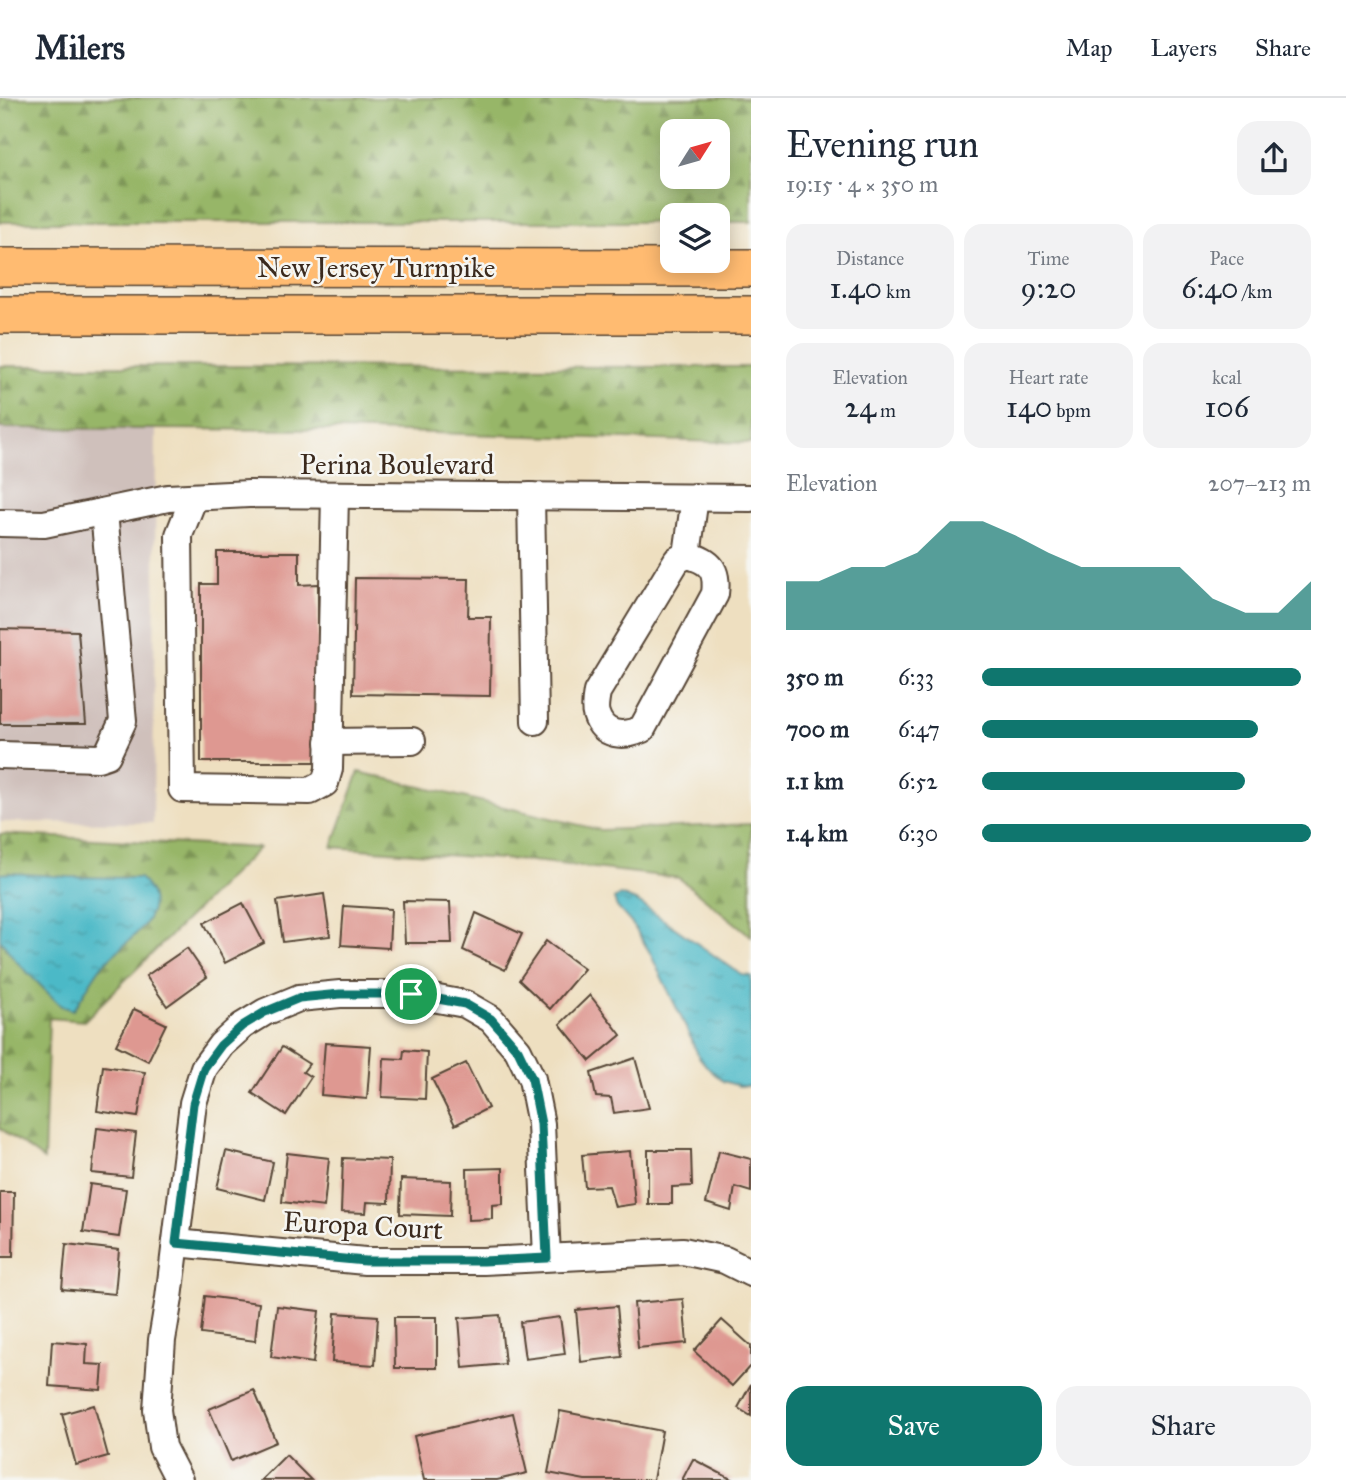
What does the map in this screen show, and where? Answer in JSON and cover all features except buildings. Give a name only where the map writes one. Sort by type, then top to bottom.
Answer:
[{"type":"highway","name":"New Jersey Turnpike","points":[[0,267],[751,268]]},
{"type":"highway","name":"New Jersey Turnpike","points":[[0,315],[751,315]]},
{"type":"street","name":"Perina Boulevard","points":[[0,523],[44,524],[168,498],[250,494],[751,498]]},
{"type":"street","points":[[194,497],[179,535],[182,789],[310,791],[325,783],[329,769],[335,495]]},
{"type":"street","points":[[531,496],[535,721]]},
{"type":"street","points":[[687,555],[695,497]]},
{"type":"street","points":[[0,755],[98,758],[107,755],[123,722],[104,512]]},
{"type":"street","points":[[687,555],[702,559],[712,567],[717,581],[715,594],[642,729],[629,735],[615,734],[603,727],[596,713],[597,692],[677,560],[687,555]]},
{"type":"street","points":[[330,742],[412,741]]},
{"type":"street","points":[[179,1480],[162,1447],[157,1410],[162,1340],[170,1298],[193,1104],[204,1068],[221,1045],[242,1026],[265,1012],[299,998],[340,994],[411,994],[465,1004],[491,1019],[518,1050],[532,1079],[541,1124],[547,1258]]},
{"type":"street","name":"Europa Court","points":[[176,1243],[365,1261],[483,1261],[683,1251],[725,1260],[751,1273]]},
{"type":"shaded area","points":[[0,428],[156,429],[153,823],[0,822]]},
{"type":"green space","points":[[0,98],[751,98],[751,222],[730,222],[730,203],[660,203],[660,222],[0,222]]},
{"type":"green space","points":[[0,366],[751,367],[751,443],[338,430],[0,428]]},
{"type":"green space","points":[[359,772],[600,830],[751,824],[751,936],[679,878],[542,862],[332,847]]},
{"type":"green space","points":[[0,834],[259,848],[84,1021],[49,1018],[44,1160],[0,1128]]},
{"type":"water","points":[[0,874],[139,878],[150,891],[153,903],[150,915],[132,938],[100,968],[73,1010],[61,1006],[17,962],[0,940]]},
{"type":"water","points":[[620,895],[638,902],[742,975],[751,976],[751,1086],[739,1086],[723,1081],[699,1057],[649,951],[633,925],[617,907],[614,899]]},
{"type":"route","points":[[340,994],[411,994],[465,1004],[491,1019],[518,1050],[532,1079],[541,1124],[547,1258],[365,1261],[176,1243],[193,1104],[204,1068],[221,1045],[242,1026],[265,1012],[299,998],[340,994]]}]
